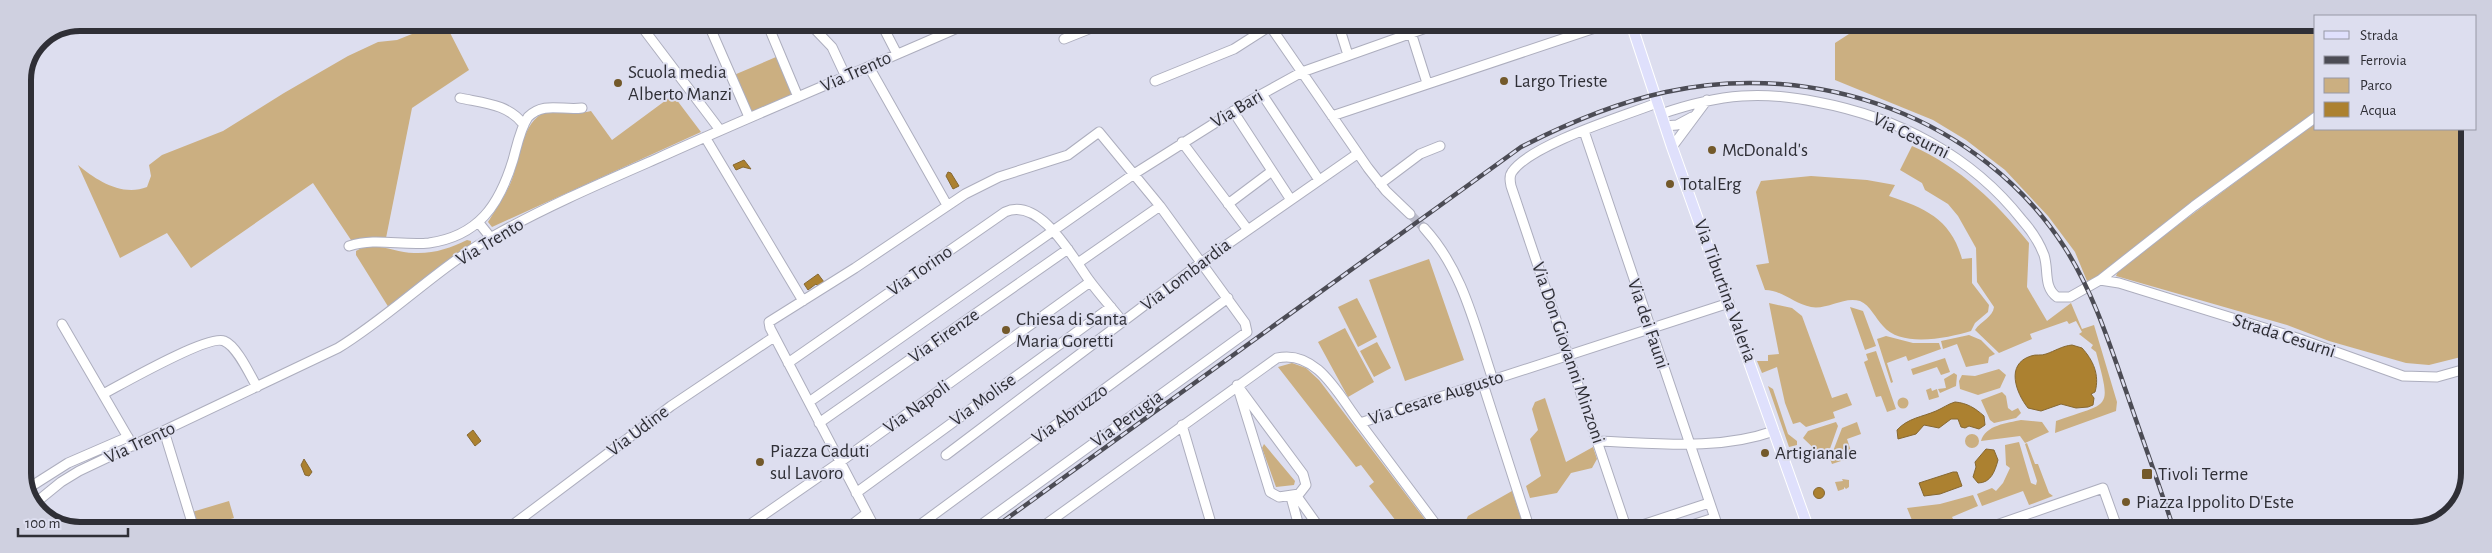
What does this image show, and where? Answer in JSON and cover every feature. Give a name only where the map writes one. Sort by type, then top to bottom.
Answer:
[{"type":"main road","name":"Via Tiburtina Valeria","points":[[1634,31],[1672,147],[1807,522]]},
{"type":"street","points":[[645,31],[720,130]]},
{"type":"street","points":[[711,31],[749,117]]},
{"type":"street","points":[[770,31],[798,97]]},
{"type":"street","points":[[817,31],[832,47],[846,77]]},
{"type":"street","points":[[885,31],[896,54]]},
{"type":"street","name":"Via Trento","points":[[40,500],[70,476],[257,388],[356,337],[455,262],[491,238],[579,193],[749,117],[869,67],[944,31]]},
{"type":"street","points":[[1064,39],[1084,31]]},
{"type":"street","points":[[1155,81],[1234,49],[1259,31]]},
{"type":"street","points":[[1274,31],[1380,184],[1410,214]]},
{"type":"street","points":[[1340,31],[1348,55]]},
{"type":"street","name":"Via Bari","points":[[809,402],[1182,142],[1302,72],[1418,31]]},
{"type":"street","points":[[1332,116],[1586,31]]},
{"type":"street","points":[[1412,33],[1427,83]]},
{"type":"street","points":[[869,67],[947,205],[868,260],[770,320],[770,328],[872,522]]},
{"type":"street","points":[[1262,94],[1319,180]]},
{"type":"street","name":"Via Cesurni","points":[[1661,114],[1707,100],[1753,95],[1790,97],[1839,106],[1895,124],[1956,157],[2004,199],[2031,231],[2041,247],[2045,260],[2048,285],[2055,295],[2070,297],[2100,280]]},
{"type":"street","points":[[460,98],[508,110],[516,115],[524,125]]},
{"type":"street","points":[[1672,147],[1707,100]]},
{"type":"street","points":[[1584,131],[1657,104]]},
{"type":"street","points":[[348,246],[370,241],[409,244],[435,242],[462,234],[479,223],[502,188],[524,125],[530,114],[542,108],[582,108]]},
{"type":"street","points":[[1233,112],[1291,200]]},
{"type":"street","points":[[1665,126],[1679,124],[1697,114]]},
{"type":"street","points":[[2100,280],[2194,206],[2314,118]]},
{"type":"street","name":"Via Don Giovanni Minzoni","points":[[1584,131],[1536,153],[1515,168],[1510,176],[1511,186],[1624,522]]},
{"type":"street","name":"Via dei Fauni","points":[[1584,131],[1716,522]]},
{"type":"street","name":"Via Perugia","points":[[947,205],[999,177],[1068,154],[1098,132],[1160,206],[1228,298],[1248,330],[1245,335],[985,522]]},
{"type":"street","points":[[705,137],[803,301]]},
{"type":"street","points":[[1182,142],[1248,230]]},
{"type":"street","points":[[1380,184],[1420,154],[1440,146]]},
{"type":"street","name":"Via Lombardia","points":[[946,455],[1202,262],[1358,154]]},
{"type":"street","points":[[1228,204],[1272,171]]},
{"type":"street","points":[[1078,263],[1160,206]]},
{"type":"street","name":"Via Torino","points":[[788,363],[1009,211],[1019,209],[1030,212],[1054,232],[1090,282],[1123,322]]},
{"type":"street","points":[[479,223],[491,238]]},
{"type":"street","points":[[1424,228],[1442,251],[1458,277],[1493,380]]},
{"type":"street","name":"Via Firenze","points":[[819,422],[1068,249]]},
{"type":"street","name":"Strada Cesurni","points":[[2100,280],[2119,284],[2297,338],[2403,376],[2437,378],[2461,370]]},
{"type":"street","name":"Via Napoli","points":[[754,522],[1090,282]]},
{"type":"street","name":"Via Abruzzo","points":[[923,522],[1228,298]]},
{"type":"street","name":"Via Cesare Augusto","points":[[1049,522],[1277,358],[1300,357],[1311,363],[1360,423],[1729,302]]},
{"type":"street","name":"Via Molise","points":[[856,493],[1111,307]]},
{"type":"street","points":[[62,324],[133,446]]},
{"type":"street","name":"Via Udine","points":[[516,522],[678,401],[774,337]]},
{"type":"street","points":[[103,394],[199,345],[217,339],[226,342],[232,347],[257,388]]},
{"type":"street","points":[[1483,384],[1527,522]]},
{"type":"street","points":[[1237,385],[1304,476],[1304,490],[1293,496],[1279,498],[1272,494],[1237,385]]},
{"type":"street","points":[[1360,423],[1434,522]]},
{"type":"street","points":[[1182,425],[1211,522]]},
{"type":"street","points":[[164,431],[192,522]]},
{"type":"street","points":[[1598,441],[1689,443],[1744,440],[1774,431]]},
{"type":"street","points":[[1253,438],[1261,432],[1272,432]]},
{"type":"street","points":[[33,485],[68,463],[128,437]]},
{"type":"street","points":[[2013,522],[2103,488],[2115,522]]},
{"type":"street","points":[[1293,496],[1298,522]]},
{"type":"street","points":[[1293,496],[1314,522]]},
{"type":"street","points":[[1651,522],[1709,503]]},
{"type":"street","points":[[856,522],[867,514]]},
{"type":"street","points":[[1701,522],[1714,518]]},
{"type":"green space","points":[[414,31],[449,31],[469,70],[412,108],[386,238],[351,240],[313,183],[191,268],[167,233],[120,258],[78,165],[101,181],[119,188],[138,190],[147,187],[151,176],[149,165],[162,155],[223,131],[348,56],[378,42],[397,40],[412,34]]},
{"type":"green space","points":[[1854,31],[2314,31],[2314,113],[2098,276],[2087,281],[2075,252],[2048,216],[2005,170],[1966,140],[1933,120],[1835,80],[1835,43]]},
{"type":"green space","points":[[776,57],[793,94],[750,113],[734,75]]},
{"type":"green space","points":[[673,95],[701,132],[492,227],[488,222],[509,187],[526,133],[538,117],[550,111],[579,113],[591,111],[612,140]]},
{"type":"green space","points":[[2314,123],[2314,130],[2461,130],[2461,357],[2429,365],[2406,363],[2329,341],[2287,325],[2116,276],[2119,269]]},
{"type":"green space","points":[[1912,146],[1962,175],[1991,200],[2029,243],[2027,287],[2047,321],[2071,303],[2082,329],[2094,325],[2117,402],[2116,411],[2055,433],[2056,421],[2097,406],[2102,402],[2105,395],[2096,352],[2091,348],[2093,345],[2079,334],[2082,332],[2076,321],[2069,324],[2067,321],[2030,334],[2032,339],[1999,353],[1975,330],[1991,314],[1994,307],[1977,282],[1976,248],[1958,216],[1948,204],[1925,190],[1922,183],[1900,170]]},
{"type":"green space","points":[[1811,176],[1867,180],[1895,185],[1889,196],[1914,205],[1935,217],[1951,234],[1962,259],[1972,258],[1972,283],[1989,305],[1988,312],[1975,323],[1971,331],[1938,338],[1913,339],[1891,333],[1867,306],[1860,301],[1848,300],[1823,307],[1811,307],[1777,292],[1765,290],[1756,265],[1769,263],[1756,192],[1761,181]]},
{"type":"green space","points":[[467,240],[471,241],[471,246],[389,308],[356,255],[356,251],[370,247],[428,253],[448,248]]},
{"type":"green space","points":[[1429,259],[1464,360],[1405,381],[1369,280]]},
{"type":"green space","points":[[1357,298],[1377,337],[1358,347],[1338,307]]},
{"type":"green space","points":[[1769,303],[1792,308],[1802,316],[1832,398],[1847,393],[1852,405],[1833,412],[1835,418],[1806,427],[1800,422],[1793,424],[1785,403],[1777,367],[1762,373],[1757,361],[1768,361],[1768,355],[1779,354]]},
{"type":"green space","points":[[1850,307],[1863,311],[1876,346],[1865,350]]},
{"type":"green space","points":[[1345,328],[1374,382],[1348,397],[1318,342]]},
{"type":"green space","points":[[1969,335],[1981,340],[1995,354],[1989,357],[1988,363],[1966,367],[1957,344],[1943,349],[1941,341]]},
{"type":"green space","points":[[1886,336],[1913,343],[1939,343],[1941,349],[1908,361],[1906,356],[1887,363],[1893,382],[1891,383],[1877,339]]},
{"type":"green space","points":[[1377,342],[1391,368],[1374,377],[1360,351]]},
{"type":"green space","points":[[1876,351],[1896,409],[1887,412],[1881,396],[1876,397],[1864,362],[1868,360],[1866,354]]},
{"type":"green space","points":[[1945,358],[1950,372],[1941,375],[1937,367],[1913,375],[1911,369]]},
{"type":"green space","points":[[1292,363],[1306,368],[1319,380],[1427,522],[1397,522],[1369,486],[1374,482],[1361,465],[1356,467],[1278,367]]},
{"type":"green space","points":[[1999,369],[2006,375],[2000,388],[1978,395],[1960,389],[1959,381],[1962,375],[1975,376]]},
{"type":"green space","points":[[1954,373],[1957,375],[1956,386],[1940,393],[1938,389],[1946,388],[1944,379]]},
{"type":"green space","points":[[1768,386],[1773,389],[1788,434],[1797,441],[1797,445],[1789,447]]},
{"type":"green space","points":[[1931,388],[1932,391],[1937,389],[1939,397],[1929,400],[1926,390]]},
{"type":"green space","points":[[2002,392],[2006,396],[2008,408],[2012,411],[2018,408],[2021,413],[2016,418],[1994,423],[1990,420],[1981,400]]},
{"type":"green space","points":[[1903,397],[1909,403],[1903,409],[1897,403]]},
{"type":"green space","points":[[1545,398],[1566,462],[1593,447],[1597,459],[1592,468],[1571,473],[1557,493],[1530,498],[1526,486],[1541,476],[1530,439],[1538,430],[1532,409],[1535,402]]},
{"type":"green space","points":[[2021,420],[2042,422],[2049,432],[2025,443],[2020,436],[1981,441],[1987,431],[1992,428]]},
{"type":"green space","points":[[1836,422],[1838,426],[1826,460],[1803,438],[1808,431]]},
{"type":"green space","points":[[1857,422],[1861,434],[1847,439],[1853,457],[1832,464],[1830,459],[1842,428]]},
{"type":"green space","points":[[1969,434],[1975,434],[1979,441],[1975,448],[1969,448],[1965,444],[1965,438]]},
{"type":"green space","points":[[2019,442],[2031,483],[2036,485],[2037,481],[2025,444],[2027,443],[2035,464],[2038,464],[2049,493],[2053,496],[2029,505],[2023,491],[1982,506],[1977,494],[1992,488],[1996,491],[2003,483],[2010,468],[2006,465],[2005,445]]},
{"type":"green space","points":[[1264,444],[1295,481],[1294,485],[1276,487],[1262,448]]},
{"type":"green space","points":[[1842,479],[1849,480],[1849,487],[1846,489],[1844,487],[1844,489],[1838,491],[1835,482],[1843,481]]},
{"type":"green space","points":[[1512,491],[1522,522],[1465,522],[1468,516]]},
{"type":"green space","points":[[1973,495],[1978,506],[1952,517],[1954,521],[1959,520],[1959,522],[1913,522],[1907,508],[1940,504]]},
{"type":"green space","points":[[229,501],[234,518],[221,522],[195,522],[192,512]]},
{"type":"water","points":[[744,160],[751,169],[743,167],[736,170],[733,165]]},
{"type":"water","points":[[948,172],[951,173],[959,186],[953,189],[946,176]]},
{"type":"water","points":[[818,274],[824,282],[819,287],[816,284],[808,290],[804,284]]},
{"type":"water","points":[[2072,345],[2082,348],[2094,368],[2097,380],[2095,392],[2091,394],[2094,398],[2093,405],[2076,408],[2061,404],[2041,411],[2028,408],[2020,395],[2015,379],[2018,365],[2031,356],[2044,355]]},
{"type":"water","points":[[1955,402],[1967,405],[1984,416],[1985,425],[1979,429],[1969,426],[1965,428],[1961,427],[1958,419],[1951,419],[1939,428],[1924,425],[1916,434],[1898,439],[1897,430],[1901,426],[1915,418]]},
{"type":"water","points":[[473,430],[481,441],[475,446],[467,435]]},
{"type":"water","points":[[1986,449],[1994,450],[1998,460],[1994,472],[1989,479],[1978,483],[1973,477],[1976,467],[1975,462]]},
{"type":"water","points":[[304,459],[312,472],[309,476],[305,475],[301,465]]},
{"type":"water","points":[[1957,472],[1962,486],[1940,494],[1924,496],[1919,483]]},
{"type":"water","points":[[1817,488],[1821,488],[1824,493],[1823,497],[1817,498],[1814,495],[1814,491]]},
{"type":"tunnel","points":[[1410,214],[1424,228]]},
{"type":"railway","points":[[1002,522],[1521,147],[1574,122],[1628,102],[1666,92],[1723,84],[1780,84],[1836,92],[1890,108],[1941,132],[1988,164],[2030,202],[2065,248],[2084,282],[2100,318],[2171,522]]},
{"type":"place","name":"Largo Trieste","points":[[1504,81]]},
{"type":"place","name":"Scuola media Alberto Manzi","points":[[618,83]]},
{"type":"place","name":"McDonald's","points":[[1712,150]]},
{"type":"place","name":"TotalErg","points":[[1670,184]]},
{"type":"place","name":"Chiesa di Santa Maria Goretti","points":[[1006,330]]},
{"type":"place","name":"Artigianale","points":[[1765,453]]},
{"type":"place","name":"Piazza Caduti sul Lavoro","points":[[760,462]]},
{"type":"place","name":"Tivoli Terme","points":[[2147,474]]},
{"type":"place","name":"Piazza Ippolito D'Este","points":[[2126,502]]}]
